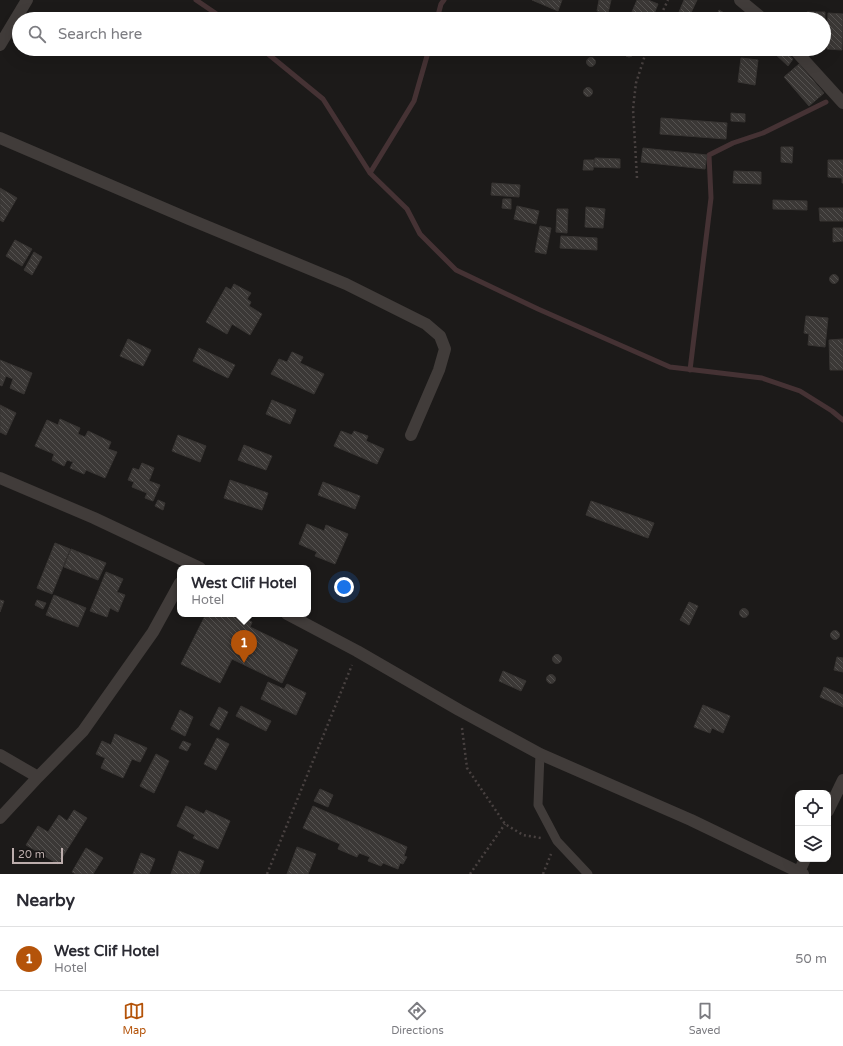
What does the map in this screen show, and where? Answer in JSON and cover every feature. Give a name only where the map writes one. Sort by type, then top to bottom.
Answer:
[{"type":"street","points":[[20,12],[27,0]]},
{"type":"street","points":[[740,0],[755,12]]},
{"type":"street","points":[[0,45],[12,25]]},
{"type":"street","points":[[800,56],[843,103]]},
{"type":"street","points":[[0,138],[346,284],[426,324],[440,336],[445,349],[439,370],[411,435]]},
{"type":"street","points":[[0,478],[94,518],[191,565]]},
{"type":"street","points":[[0,818],[83,731],[153,632],[177,588]]},
{"type":"street","points":[[293,617],[357,651],[459,710],[540,754],[690,820],[801,873],[804,862]]},
{"type":"street","points":[[0,755],[38,777]]},
{"type":"street","points":[[831,805],[843,780]]},
{"type":"lane","points":[[540,754],[538,805],[557,841],[588,874]]},
{"type":"path","points":[[662,12],[668,0]]},
{"type":"path","points":[[637,178],[633,109],[636,83],[644,56]]},
{"type":"path","points":[[267,874],[357,651]]},
{"type":"path","points":[[459,710],[468,768],[505,824],[523,835],[557,841],[543,874]]},
{"type":"path","points":[[470,874],[505,824]]},
{"type":"building","points":[[532,0],[562,0],[558,11]]},
{"type":"building","points":[[599,0],[611,0],[608,12],[597,11]]},
{"type":"building","points":[[637,0],[648,0],[658,4],[655,12],[632,12]]},
{"type":"building","points":[[684,0],[697,0],[691,12],[679,12]]},
{"type":"building","points":[[831,13],[843,14],[842,50],[831,49]]},
{"type":"building","points":[[777,56],[789,56],[793,59],[788,66]]},
{"type":"building","points":[[589,58],[593,58],[595,62],[593,66],[589,66],[587,64],[587,60]]},
{"type":"building","points":[[741,58],[758,60],[755,85],[738,82]]},
{"type":"building","points":[[799,64],[824,93],[809,106],[784,77]]},
{"type":"building","points":[[586,88],[590,88],[592,92],[590,96],[586,96],[584,94],[584,90]]},
{"type":"building","points":[[731,113],[745,114],[745,122],[731,121]]},
{"type":"building","points":[[661,118],[727,123],[726,139],[660,134]]},
{"type":"building","points":[[781,147],[793,147],[792,163],[781,162]]},
{"type":"building","points":[[643,148],[707,155],[705,169],[641,162]]},
{"type":"building","points":[[595,158],[620,159],[620,168],[594,167]]},
{"type":"building","points":[[584,160],[594,160],[593,170],[583,170]]},
{"type":"building","points":[[828,160],[843,160],[843,183],[842,178],[828,177]]},
{"type":"building","points":[[734,171],[761,172],[761,184],[733,183]]},
{"type":"building","points":[[492,183],[520,185],[519,197],[491,195]]},
{"type":"building","points":[[0,188],[17,198],[3,222],[0,220]]},
{"type":"building","points":[[503,199],[511,199],[511,209],[502,208]]},
{"type":"building","points":[[773,200],[807,201],[807,210],[773,209]]},
{"type":"building","points":[[517,206],[539,211],[536,224],[514,219]]},
{"type":"building","points":[[586,207],[605,209],[603,228],[585,227]]},
{"type":"building","points":[[819,208],[843,208],[843,221],[820,221]]},
{"type":"building","points":[[557,209],[568,209],[567,233],[556,232]]},
{"type":"building","points":[[540,226],[551,228],[546,254],[535,252]]},
{"type":"building","points":[[833,228],[843,228],[843,241],[833,242]]},
{"type":"building","points":[[561,236],[597,238],[597,250],[560,248]]},
{"type":"building","points":[[15,240],[32,249],[22,266],[6,256]]},
{"type":"building","points":[[34,252],[42,257],[32,275],[24,270]]},
{"type":"building","points":[[832,275],[836,275],[838,279],[836,283],[832,283],[830,281],[830,277]]},
{"type":"building","points":[[234,284],[251,293],[247,299],[251,302],[249,306],[262,314],[250,335],[232,324],[227,334],[206,322],[226,287],[231,290]]},
{"type":"building","points":[[806,316],[828,318],[825,347],[808,345],[809,334],[804,333]]},
{"type":"building","points":[[128,339],[151,350],[143,366],[120,356]]},
{"type":"building","points":[[843,339],[843,370],[830,370],[829,340]]},
{"type":"building","points":[[199,348],[235,365],[228,378],[193,361]]},
{"type":"building","points":[[292,352],[303,357],[300,363],[324,374],[314,394],[271,374],[279,359],[287,362]]},
{"type":"building","points":[[0,360],[32,373],[24,394],[10,388],[13,379],[6,376],[2,386],[0,385]]},
{"type":"building","points":[[272,400],[296,410],[290,424],[266,414]]},
{"type":"building","points":[[0,405],[16,413],[6,435],[0,432]]},
{"type":"building","points":[[60,419],[80,428],[78,434],[85,437],[88,431],[111,442],[108,449],[117,452],[105,478],[86,470],[84,474],[70,468],[73,462],[67,460],[64,466],[52,460],[54,454],[35,446],[47,420],[58,425]]},
{"type":"building","points":[[341,431],[352,435],[354,431],[368,436],[366,441],[384,449],[377,464],[334,446]]},
{"type":"building","points":[[178,435],[206,446],[200,462],[172,451]]},
{"type":"building","points":[[244,445],[272,456],[266,470],[238,460]]},
{"type":"building","points":[[142,463],[154,468],[149,481],[160,485],[153,501],[145,498],[147,493],[132,487],[134,482],[128,480],[133,468],[139,470]]},
{"type":"building","points":[[230,480],[268,493],[262,510],[224,498]]},
{"type":"building","points":[[323,482],[360,496],[355,509],[318,495]]},
{"type":"building","points":[[158,500],[165,503],[163,510],[155,506]]},
{"type":"building","points":[[591,501],[654,523],[648,538],[586,515]]},
{"type":"building","points":[[307,524],[324,531],[326,525],[348,534],[335,564],[315,556],[317,552],[299,544]]},
{"type":"building","points":[[55,543],[70,549],[52,594],[37,588]]},
{"type":"building","points":[[71,549],[106,563],[98,580],[64,567]]},
{"type":"building","points":[[106,572],[123,579],[117,592],[125,595],[118,612],[110,608],[107,617],[90,611]]},
{"type":"building","points":[[54,595],[86,608],[78,627],[46,615]]},
{"type":"building","points":[[0,600],[4,601],[0,612]]},
{"type":"building","points":[[37,600],[46,603],[43,609],[35,605]]},
{"type":"building","points":[[689,602],[698,606],[689,625],[680,620]]},
{"type":"building","points":[[742,609],[746,609],[748,613],[746,617],[742,617],[740,615],[740,611]]},
{"type":"building","points":[[204,617],[241,617],[252,622],[250,627],[298,650],[282,683],[232,659],[220,683],[181,664]]},
{"type":"building","points":[[835,630],[840,635],[835,640],[830,635]]},
{"type":"building","points":[[557,654],[562,659],[557,664],[552,659]]},
{"type":"building","points":[[837,657],[843,658],[843,672],[834,670]]},
{"type":"building","points":[[503,671],[526,681],[521,691],[499,681]]},
{"type":"building","points":[[551,674],[556,679],[551,684],[546,679]]},
{"type":"building","points":[[268,682],[284,689],[287,684],[306,693],[296,715],[261,699]]},
{"type":"building","points":[[824,687],[843,695],[843,707],[820,697]]},
{"type":"building","points":[[703,705],[730,716],[723,733],[712,728],[710,733],[694,727]]},
{"type":"building","points":[[241,706],[271,721],[266,731],[236,716]]},
{"type":"building","points":[[219,707],[228,712],[219,730],[210,725]]},
{"type":"building","points":[[180,710],[193,717],[185,736],[171,729]]},
{"type":"building","points":[[115,734],[147,748],[140,762],[132,759],[123,778],[101,768],[105,758],[96,754],[102,741],[111,745]]},
{"type":"building","points":[[217,738],[229,744],[216,770],[204,764]]},
{"type":"building","points":[[183,741],[191,744],[187,751],[179,748]]},
{"type":"building","points":[[156,754],[169,761],[154,793],[140,786]]},
{"type":"building","points":[[320,789],[333,795],[328,807],[314,801]]},
{"type":"building","points":[[186,806],[204,814],[206,810],[230,821],[218,849],[193,838],[195,835],[177,826]]},
{"type":"building","points":[[313,806],[407,847],[404,856],[407,857],[403,864],[400,863],[398,869],[383,863],[381,866],[368,861],[370,857],[359,853],[357,857],[338,849],[340,844],[303,828]]},
{"type":"building","points":[[74,810],[87,818],[58,864],[26,845],[38,826],[48,832],[59,815],[67,821]]},
{"type":"building","points":[[297,847],[316,854],[308,874],[287,874]]},
{"type":"building","points":[[86,848],[103,858],[93,874],[76,874],[72,872]]},
{"type":"building","points":[[179,851],[204,861],[199,874],[171,874]]},
{"type":"building","points":[[141,853],[155,859],[149,874],[133,874]]},
{"type":"waterway","points":[[196,0],[214,12]]},
{"type":"waterway","points":[[439,12],[444,0]]},
{"type":"waterway","points":[[271,56],[323,99],[370,173],[407,209],[420,234],[456,270],[538,309],[670,367],[762,378],[800,391],[832,411],[843,420]]},
{"type":"waterway","points":[[370,173],[414,101],[427,56]]},
{"type":"waterway","points":[[690,370],[711,198],[709,155],[733,143],[763,133],[826,102]]},
{"type":"place","name":"West Clif Hotel","points":[[244,663]]}]
